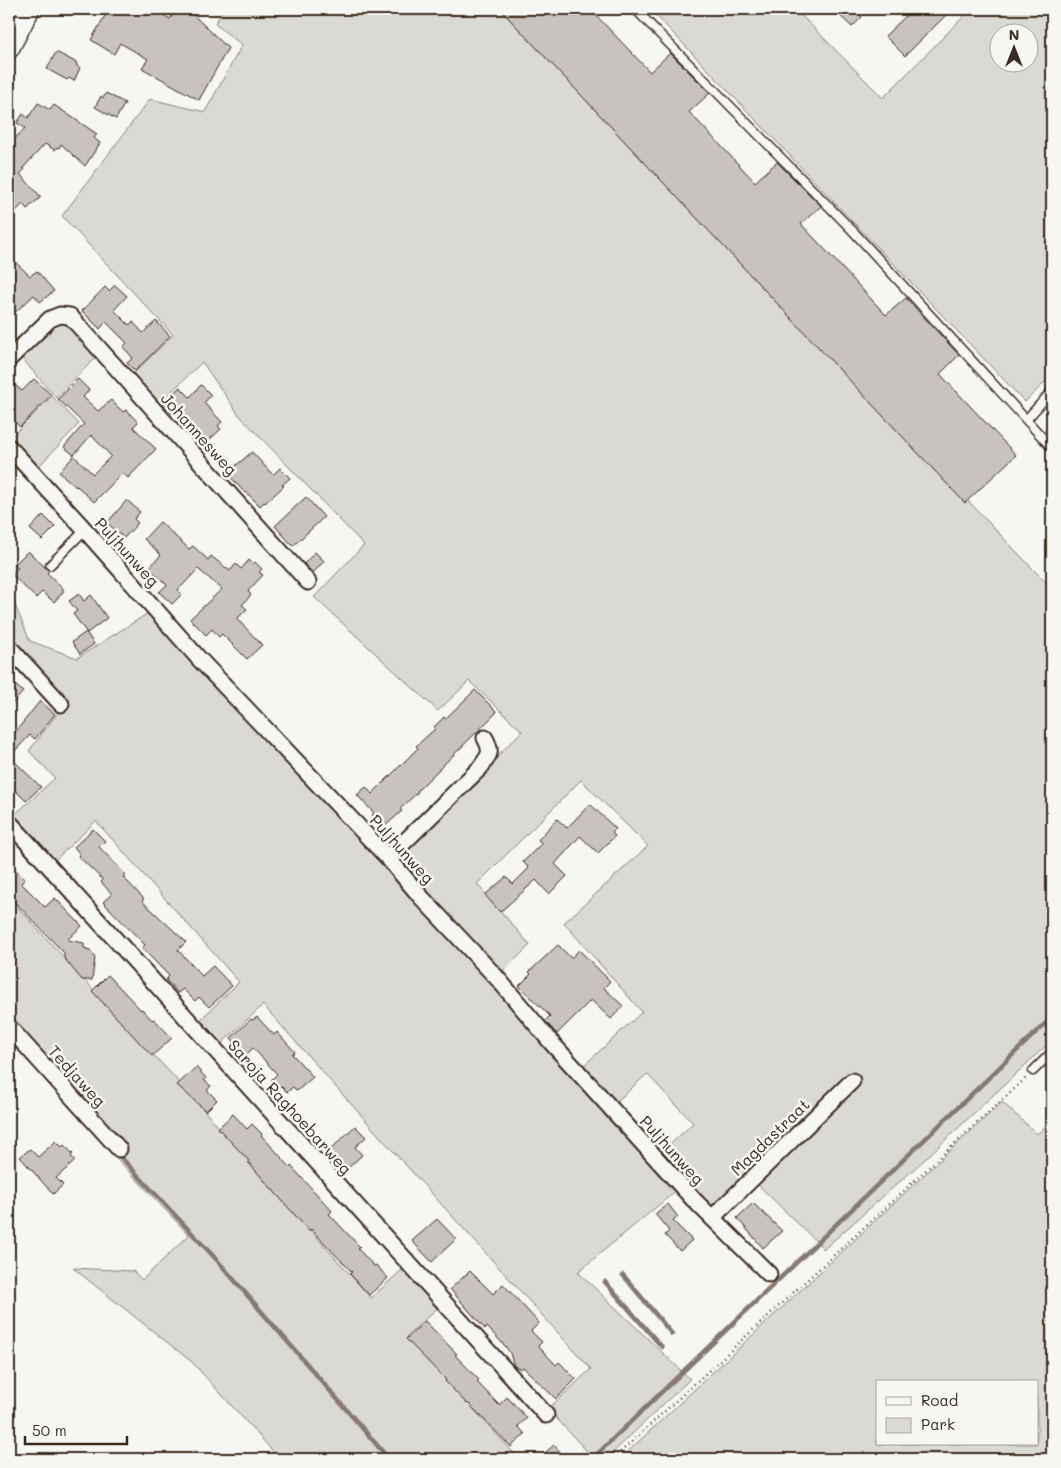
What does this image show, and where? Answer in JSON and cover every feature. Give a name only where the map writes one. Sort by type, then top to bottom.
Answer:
[{"type":"street","points":[[9,49],[30,9]]},
{"type":"street","name":"Johannesweg","points":[[9,359],[50,319],[60,315],[70,316],[308,582]]},
{"type":"street","name":"Puljhunweg","points":[[9,447],[201,661],[388,858],[694,1200],[769,1274]]},
{"type":"street","points":[[9,647],[61,704]]},
{"type":"street","points":[[388,858],[480,768],[489,756],[490,747],[485,738]]},
{"type":"street","name":"Saroja Raghoebarweg","points":[[9,822],[546,1415]]},
{"type":"street","name":"Tedjaweg","points":[[9,1027],[119,1149]]},
{"type":"street","name":"Magdastraat","points":[[712,1218],[852,1081]]},
{"type":"lane","points":[[635,9],[852,230],[1052,448]]},
{"type":"lane","points":[[1026,420],[1052,391]]},
{"type":"lane","points":[[50,565],[85,530]]},
{"type":"lane","points":[[1033,1071],[1052,1052]]},
{"type":"path","points":[[614,1459],[1033,1071]]},
{"type":"green space","points":[[223,9],[500,9],[1052,589],[1052,1040],[924,1160],[824,1249],[749,1176],[713,1210],[659,1155],[693,1123],[647,1074],[613,1105],[580,1069],[642,1012],[564,923],[648,846],[581,780],[477,884],[530,945],[505,970],[492,968],[397,859],[522,731],[469,681],[438,711],[314,597],[364,545],[239,415],[202,362],[159,404],[130,377],[173,335],[62,216],[150,99],[205,112],[242,45],[215,24]]},
{"type":"green space","points":[[650,9],[795,9],[883,98],[971,9],[1052,9],[1052,375],[1025,402]]},
{"type":"green space","points":[[65,321],[100,353],[56,398],[19,355],[51,324]]},
{"type":"green space","points":[[52,396],[79,424],[36,469],[9,439]]},
{"type":"green space","points":[[9,591],[30,641],[77,658],[150,612],[399,877],[559,1062],[678,1189],[578,1272],[690,1379],[606,1459],[594,1459],[548,1409],[591,1369],[263,1005],[220,1045],[198,1022],[239,982],[96,821],[53,862],[11,818],[55,778],[29,751],[65,703],[9,643]]},
{"type":"green space","points":[[9,898],[176,1079],[371,1298],[405,1267],[441,1305],[407,1336],[519,1459],[280,1459],[192,1362],[73,1268],[133,1271],[142,1280],[189,1235],[71,1108],[75,1105],[9,1032]]},
{"type":"green space","points":[[1002,1102],[1037,1134],[1052,1121],[1052,1459],[620,1459]]},
{"type":"building","points":[[109,9],[153,9],[170,19],[176,9],[187,9],[228,48],[199,100],[142,68],[148,59],[120,43],[114,54],[91,40]]},
{"type":"building","points":[[500,9],[590,9],[650,72],[670,53],[710,93],[689,112],[755,182],[777,162],[821,206],[801,224],[886,315],[906,298],[959,355],[940,374],[1016,455],[965,503]]},
{"type":"building","points":[[833,9],[854,9],[862,17],[852,27]]},
{"type":"building","points":[[913,9],[952,9],[905,56],[885,36]]},
{"type":"building","points":[[56,52],[77,63],[76,65],[80,68],[74,81],[69,78],[67,80],[47,69]]},
{"type":"building","points":[[106,93],[125,103],[116,119],[95,107],[101,96],[103,98]]},
{"type":"building","points":[[38,103],[50,110],[54,105],[97,134],[94,138],[100,143],[85,166],[61,144],[55,150],[45,144],[23,168],[25,169],[20,174],[41,197],[27,209],[23,204],[9,218],[9,145],[25,128],[17,123],[23,114],[28,118]]},
{"type":"building","points":[[9,256],[30,276],[37,271],[54,291],[40,302],[34,295],[9,318]]},
{"type":"building","points":[[115,285],[127,296],[114,310],[129,325],[133,322],[143,333],[156,321],[170,336],[135,371],[127,363],[133,358],[123,347],[127,343],[106,322],[100,329],[82,311],[105,287],[109,291]]},
{"type":"building","points":[[34,379],[51,395],[20,427],[9,416],[9,392],[15,385],[22,391]]},
{"type":"building","points":[[78,379],[89,390],[83,397],[98,411],[111,400],[123,412],[126,410],[138,422],[133,427],[156,449],[128,478],[123,473],[94,502],[59,472],[74,456],[93,474],[111,456],[91,435],[74,455],[64,447],[84,424],[58,399]]},
{"type":"building","points":[[201,385],[211,395],[204,403],[222,422],[218,426],[221,429],[206,443],[196,433],[198,431],[178,410],[173,415],[162,404],[180,387],[190,397]]},
{"type":"building","points":[[252,452],[271,473],[274,474],[280,468],[290,478],[282,485],[284,486],[260,506],[227,473]]},
{"type":"building","points":[[306,497],[324,517],[293,546],[275,526]]},
{"type":"building","points":[[127,500],[140,512],[134,519],[138,523],[124,538],[107,523]]},
{"type":"building","points":[[43,515],[55,527],[42,540],[30,529]]},
{"type":"building","points":[[160,522],[189,549],[193,546],[208,560],[211,556],[230,571],[236,564],[241,569],[249,560],[253,564],[255,562],[262,569],[259,572],[263,575],[248,591],[251,595],[242,605],[247,609],[237,619],[262,645],[247,659],[222,634],[219,637],[212,629],[206,635],[190,619],[222,589],[198,569],[178,590],[182,594],[172,604],[159,592],[167,585],[149,568],[161,555],[144,539]]},
{"type":"building","points":[[28,551],[49,571],[47,573],[63,588],[63,592],[54,602],[42,592],[36,598],[11,574],[18,568],[14,565]]},
{"type":"building","points":[[315,552],[324,561],[313,573],[304,564]]},
{"type":"building","points":[[79,594],[84,601],[91,595],[107,618],[87,633],[73,614],[77,611],[69,601]]},
{"type":"building","points":[[86,632],[94,644],[80,654],[72,642]]},
{"type":"building","points":[[9,679],[23,692],[9,707]]},
{"type":"building","points":[[475,690],[497,712],[417,791],[400,809],[402,811],[384,827],[357,795],[366,787],[372,794],[418,748],[416,746],[435,729],[434,727]]},
{"type":"building","points":[[40,701],[55,714],[35,739],[30,735],[9,757],[9,740]]},
{"type":"building","points":[[15,762],[41,787],[26,801],[9,784],[9,768]]},
{"type":"building","points":[[590,804],[616,829],[612,833],[615,836],[598,853],[580,836],[555,864],[567,876],[549,894],[536,880],[500,912],[485,895],[506,877],[513,884],[529,868],[523,862],[542,843],[538,840],[557,819],[567,828]]},
{"type":"building","points":[[93,829],[105,841],[99,847],[126,875],[123,877],[144,899],[142,901],[186,942],[178,950],[202,976],[213,966],[232,986],[209,1007],[199,997],[195,1001],[183,989],[178,993],[166,980],[169,976],[142,948],[145,945],[103,902],[112,894],[101,882],[103,880],[78,856],[80,854],[74,847]]},
{"type":"building","points":[[15,869],[25,879],[21,883],[45,907],[55,898],[82,926],[67,940],[84,943],[84,948],[90,950],[95,957],[92,980],[82,980],[64,958],[64,953],[9,896],[9,870],[12,873]]},
{"type":"building","points":[[558,945],[571,958],[579,950],[610,981],[604,988],[623,1006],[611,1019],[591,1000],[557,1034],[545,1021],[550,1016],[519,986],[531,974],[529,972]]},
{"type":"building","points":[[108,975],[141,1010],[152,1020],[154,1019],[172,1038],[152,1056],[92,991]]},
{"type":"building","points":[[257,1017],[274,1035],[277,1032],[295,1052],[292,1054],[313,1077],[297,1091],[293,1087],[287,1092],[281,1086],[278,1088],[271,1080],[277,1074],[253,1048],[246,1055],[231,1038],[251,1019],[253,1020]]},
{"type":"building","points":[[196,1067],[206,1078],[204,1080],[211,1086],[207,1090],[217,1100],[206,1111],[177,1085]]},
{"type":"building","points":[[233,1114],[247,1129],[252,1124],[262,1134],[332,1211],[329,1214],[360,1247],[358,1249],[388,1278],[369,1295],[350,1274],[352,1272],[311,1229],[309,1231],[218,1128]]},
{"type":"building","points":[[355,1126],[366,1137],[355,1147],[362,1155],[345,1171],[328,1152]]},
{"type":"building","points":[[56,1141],[62,1147],[64,1145],[73,1154],[71,1156],[75,1161],[56,1178],[63,1185],[53,1194],[20,1157],[30,1149],[38,1157]]},
{"type":"building","points":[[753,1203],[782,1231],[763,1248],[737,1218]]},
{"type":"building","points":[[668,1204],[678,1217],[673,1221],[692,1240],[680,1251],[665,1235],[669,1231],[655,1214]]},
{"type":"building","points":[[437,1219],[456,1239],[432,1262],[412,1241]]},
{"type":"building","points":[[470,1271],[493,1294],[503,1284],[539,1323],[531,1331],[542,1342],[538,1346],[556,1365],[559,1362],[576,1379],[556,1399],[523,1367],[521,1369],[514,1366],[506,1347],[487,1327],[485,1329],[450,1289]]},
{"type":"building","points":[[425,1321],[457,1354],[455,1355],[479,1380],[477,1382],[499,1405],[507,1397],[527,1418],[518,1426],[525,1434],[511,1447],[467,1404],[406,1339]]},
{"type":"building","points":[[554,1445],[562,1454],[556,1459],[538,1459]]},
{"type":"waterway","points":[[9,16],[12,9]]},
{"type":"waterway","points":[[592,1459],[1052,1017]]},
{"type":"waterway","points":[[9,1038],[18,1048]]},
{"type":"waterway","points":[[116,1152],[216,1259],[389,1459]]},
{"type":"waterway","points":[[623,1275],[672,1334]]},
{"type":"waterway","points":[[605,1282],[662,1347]]}]
